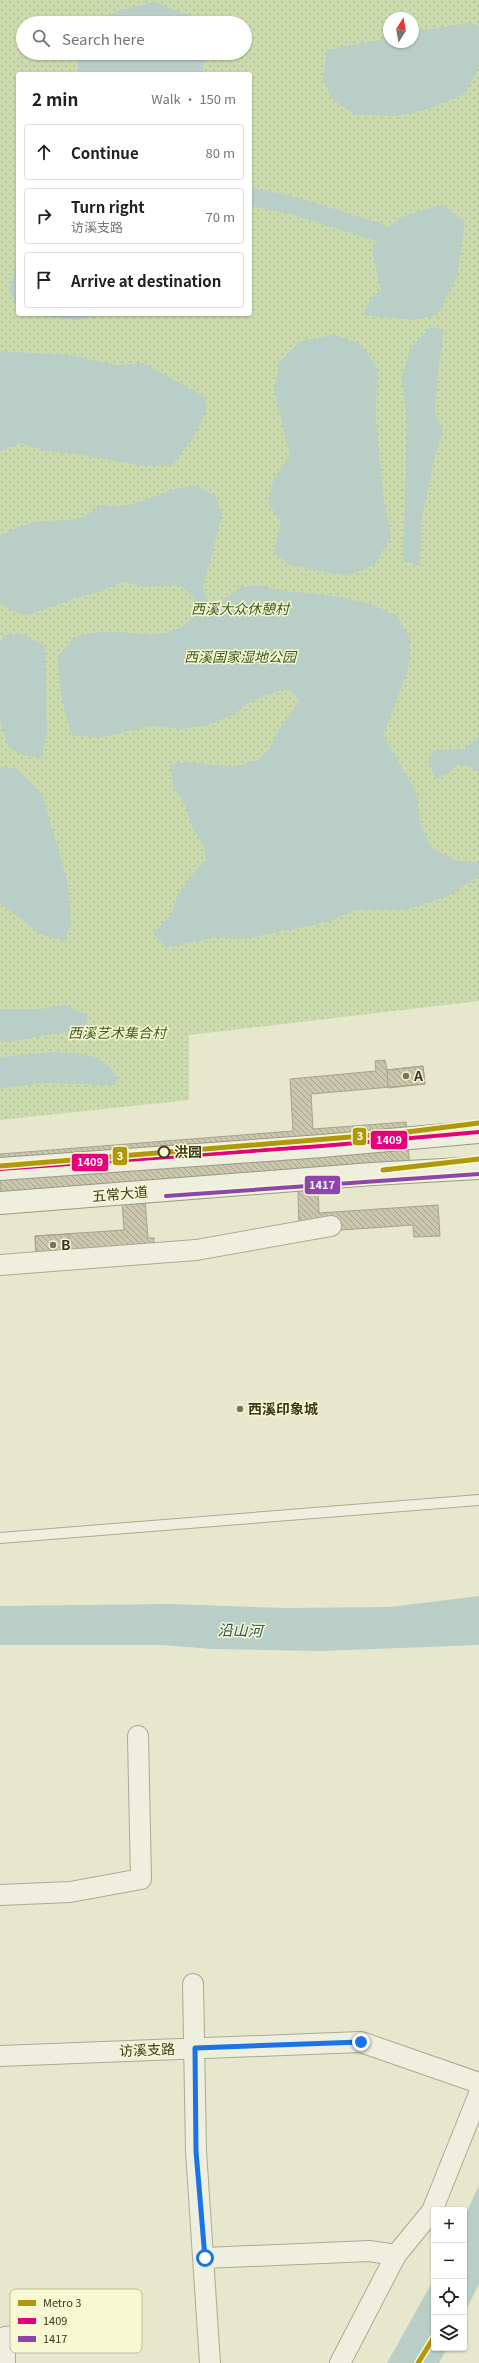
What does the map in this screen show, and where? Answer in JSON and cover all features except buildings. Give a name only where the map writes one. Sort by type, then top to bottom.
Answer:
[{"type":"main road","points":[[0,1169],[322,1146],[479,1132]]},
{"type":"main road","name":"五常大道","points":[[0,1203],[372,1174],[479,1168]]},
{"type":"street","points":[[0,1265],[196,1250],[331,1226]]},
{"type":"street","points":[[0,1895],[70,1892],[141,1879],[138,1736]]},
{"type":"street","points":[[193,1984],[196,2151],[205,2258],[210,2363]]},
{"type":"street","name":"访溪支路","points":[[0,2056],[361,2042],[479,2083]]},
{"type":"street","points":[[340,2363],[396,2255],[432,2211],[479,2094]]},
{"type":"street","points":[[205,2258],[368,2251],[396,2255]]},
{"type":"street","points":[[5,2363],[5,2337],[10,2337]]},
{"type":"lane","points":[[0,1538],[479,1500]]},
{"type":"green space","name":"西溪国家湿地公园","points":[[0,0],[479,0],[479,1001],[189,1035],[189,1100],[0,1120]]},
{"type":"water","points":[[154,2],[191,16],[104,16]]},
{"type":"water","points":[[469,23],[479,26],[479,68],[464,94],[431,108],[399,116],[356,115],[332,99],[323,80],[327,50],[383,39],[383,48],[419,48],[419,31]]},
{"type":"water","points":[[77,60],[205,60],[202,72],[78,72]]},
{"type":"water","points":[[443,205],[465,221],[457,276],[437,315],[413,320],[363,315],[372,297],[381,290],[372,251],[379,239],[393,223],[401,218],[409,214]]},
{"type":"water","points":[[16,264],[16,305],[10,290]]},
{"type":"water","points":[[39,316],[93,316],[78,320]]},
{"type":"water","points":[[431,326],[444,331],[437,380],[435,412],[443,429],[435,456],[421,521],[420,566],[403,560],[407,424],[402,378],[410,349]]},
{"type":"water","points":[[333,335],[360,343],[377,368],[376,419],[384,502],[391,537],[375,564],[348,576],[289,565],[274,552],[281,524],[268,502],[274,478],[290,455],[274,389],[280,361],[301,341]]},
{"type":"water","points":[[0,351],[70,355],[117,365],[143,363],[205,397],[206,412],[192,440],[171,466],[137,465],[78,454],[46,451],[20,443],[0,452]]},
{"type":"water","points":[[198,486],[216,497],[222,515],[203,587],[207,600],[218,604],[240,588],[259,585],[278,590],[333,596],[371,604],[397,616],[409,637],[410,656],[407,673],[383,735],[416,792],[420,822],[430,846],[453,860],[479,863],[479,876],[448,896],[404,910],[355,910],[328,922],[243,939],[216,937],[166,948],[153,933],[171,915],[178,894],[191,876],[206,860],[203,843],[192,827],[186,807],[173,786],[170,765],[189,762],[232,767],[258,760],[269,749],[278,731],[299,701],[292,692],[283,689],[250,702],[233,715],[205,726],[179,729],[153,726],[102,737],[73,736],[66,716],[62,697],[58,656],[74,637],[98,632],[142,634],[166,633],[178,629],[189,621],[199,610],[192,596],[180,585],[146,587],[121,582],[102,591],[75,598],[28,615],[13,611],[0,604],[0,535],[33,522],[80,519],[102,505],[129,505],[176,489]]},
{"type":"water","points":[[22,634],[45,646],[47,732],[41,757],[25,756],[8,747],[0,720],[0,642],[5,635]]},
{"type":"water","points":[[479,737],[479,772],[471,767],[458,764],[450,772],[436,779],[428,761],[435,750],[464,749]]},
{"type":"water","points":[[0,767],[17,768],[42,794],[68,884],[71,922],[65,941],[40,934],[0,903]]},
{"type":"water","points":[[65,1005],[88,1015],[86,1028],[7,1042],[0,1040],[0,1009],[41,1009]]},
{"type":"water","points":[[54,1052],[82,1054],[98,1059],[105,1063],[118,1078],[114,1085],[41,1083],[0,1089],[0,1057]]},
{"type":"water","name":"沿山河","points":[[479,1596],[479,1645],[320,1651],[213,1649],[162,1645],[0,1645],[0,1606],[170,1604],[284,1608],[390,1607]]},
{"type":"water","points":[[479,2185],[479,2284],[467,2308],[467,2243],[467,2211]]},
{"type":"water","points":[[431,2284],[431,2351],[445,2351],[439,2363],[387,2363]]},
{"type":"waterway","points":[[252,197],[292,205],[381,233]]},
{"type":"metro line","name":"3","points":[[0,1166],[399,1133],[479,1123]]},
{"type":"metro line","name":"3","points":[[383,1170],[479,1159]]},
{"type":"metro line","name":"3","points":[[418,2363],[431,2342]]},
{"type":"transit line","name":"1409","points":[[0,1169],[322,1146],[479,1132]]},
{"type":"transit line","name":"1417","points":[[166,1196],[479,1174]]},
{"type":"place","name":"A","points":[[406,1076]]},
{"type":"place","name":"洪园","points":[[164,1152]]},
{"type":"place","name":"B","points":[[53,1245]]},
{"type":"place","name":"西溪印象城","points":[[240,1409]]},
{"type":"route","points":[[205,2258],[196,2151],[195,2048],[361,2042]]},
{"type":"park label","name":"西溪大众休憩村","points":[[240,609]]},
{"type":"park label","name":"西溪艺术集合村","points":[[117,1033]]}]
